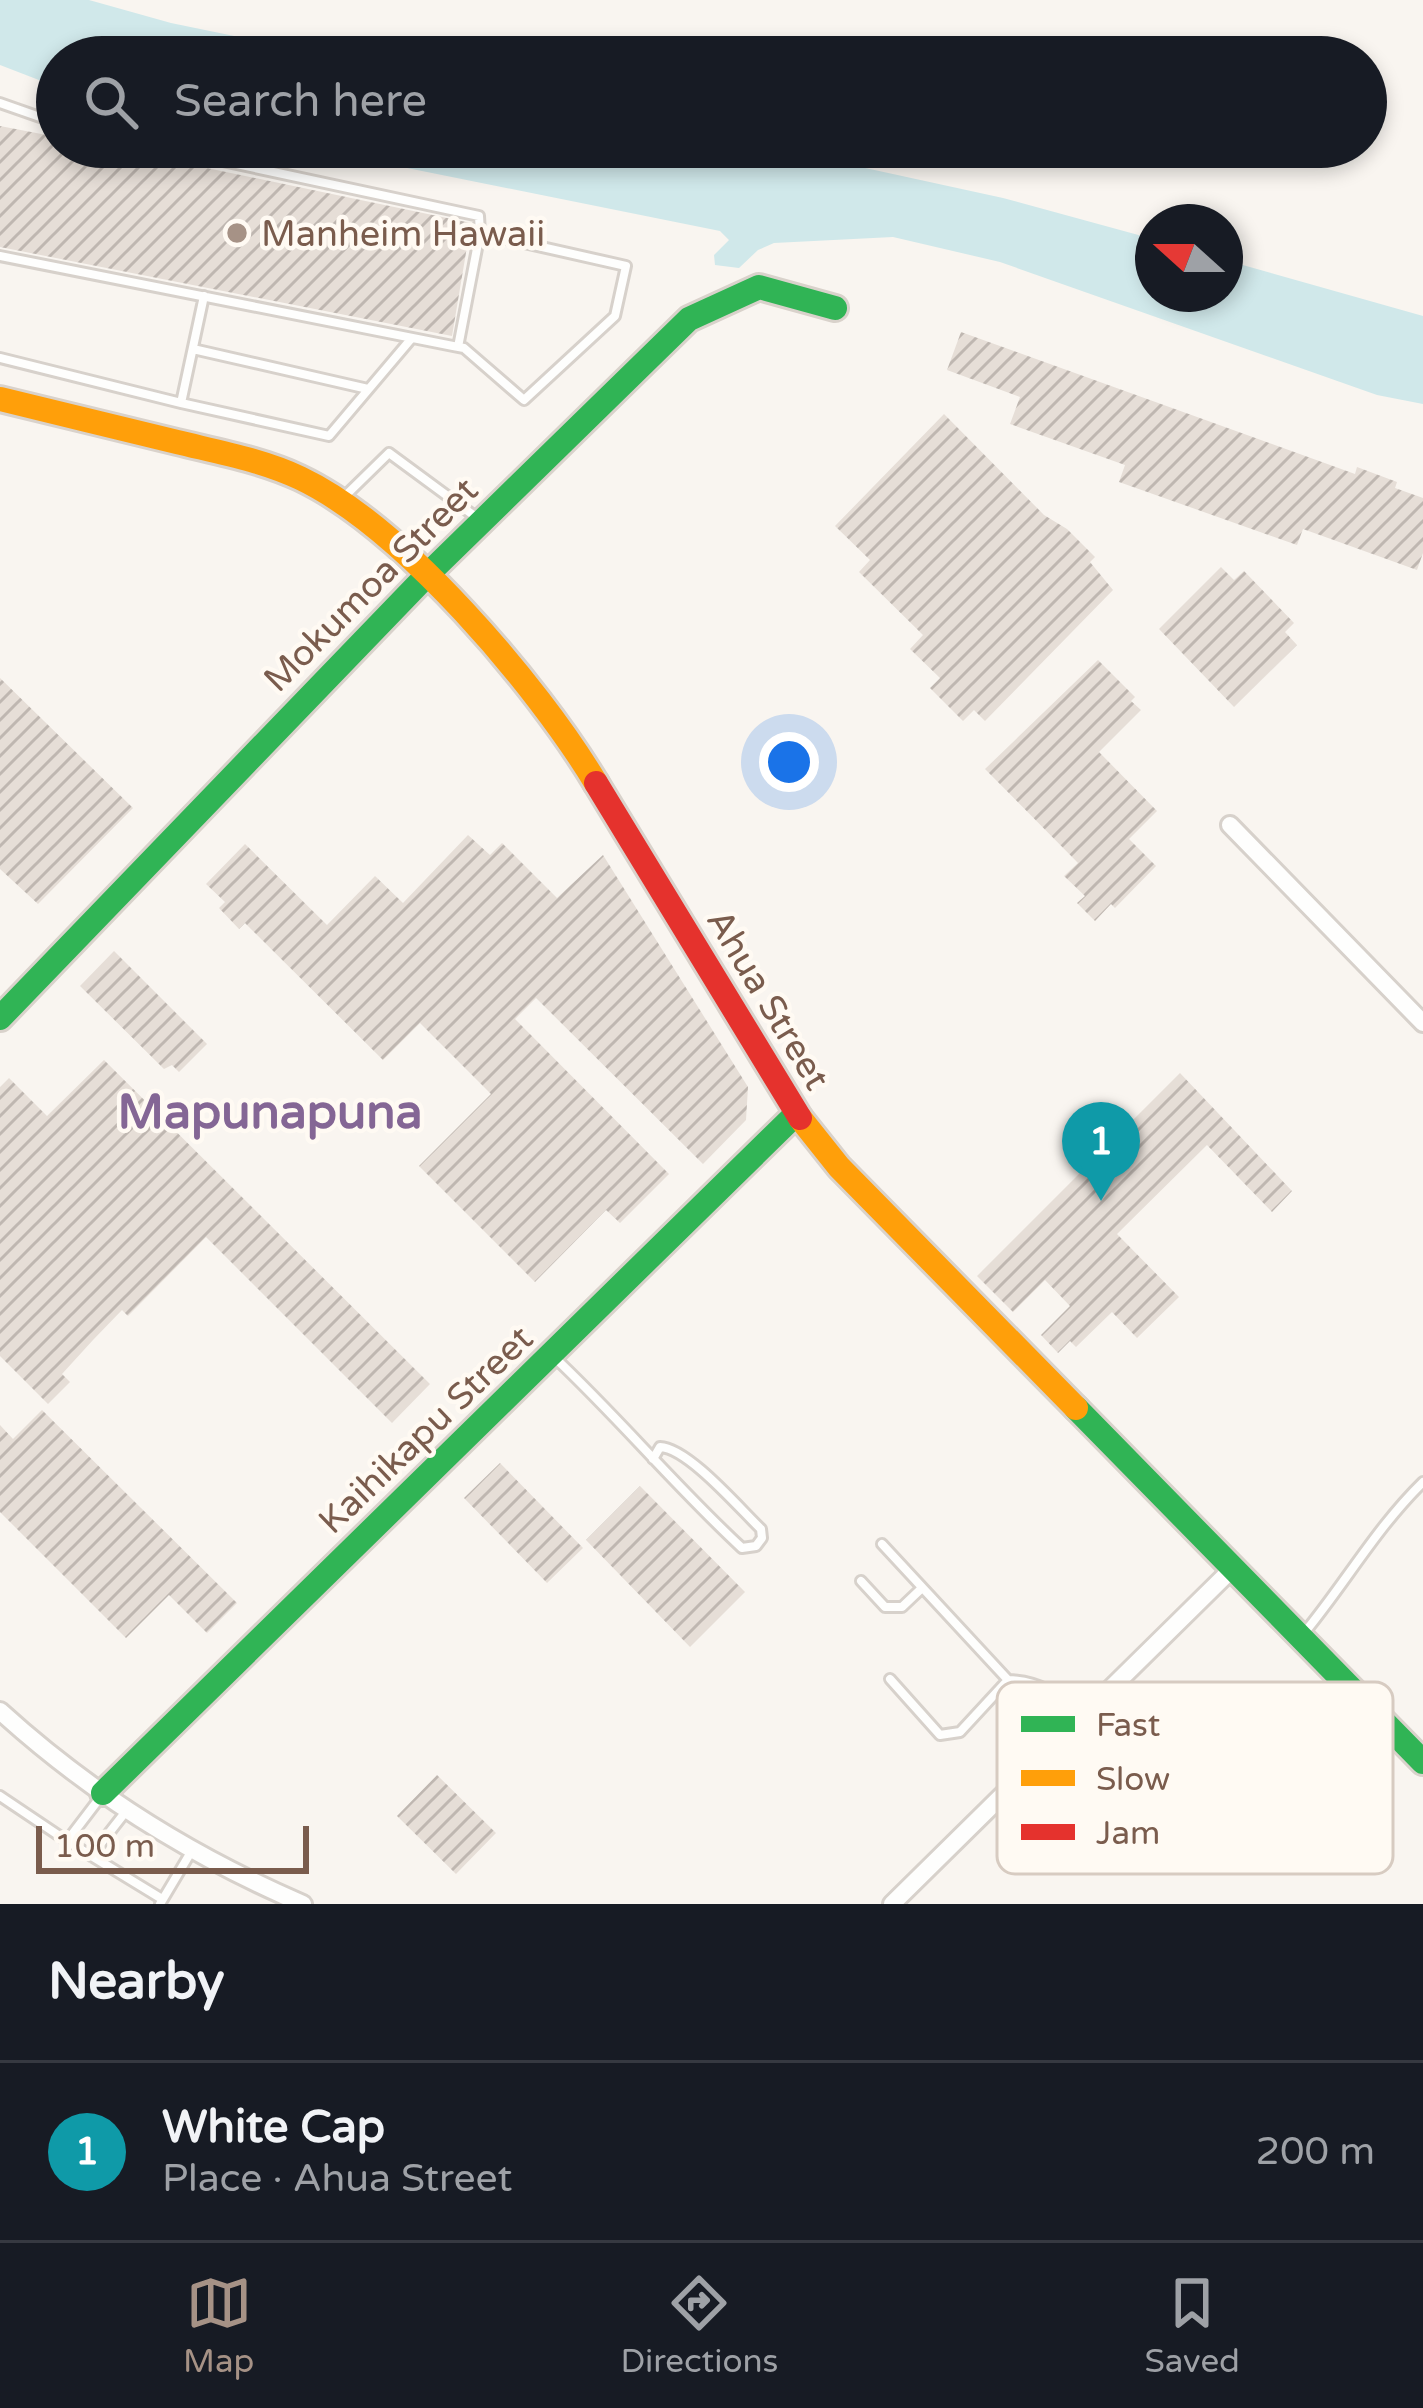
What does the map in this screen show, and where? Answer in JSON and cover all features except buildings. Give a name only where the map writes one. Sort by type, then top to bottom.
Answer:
[{"type":"street","name":"Mokumoa Street","points":[[0,1018],[427,575],[689,319],[759,287],[835,308]]},
{"type":"street","name":"Ahua Street","points":[[0,399],[234,456],[300,478],[364,520],[427,575],[528,685],[582,760],[796,1114],[839,1167],[1344,1682]]},
{"type":"street","points":[[1230,825],[1423,1023]]},
{"type":"street","name":"Kaihikapu Street","points":[[104,1793],[796,1114]]},
{"type":"street","points":[[1116,1682],[1232,1569]]},
{"type":"street","points":[[3,1719],[191,1850],[303,1904]]},
{"type":"street","name":"Ahua Street","points":[[1393,1732],[1423,1762]]},
{"type":"street","points":[[892,1904],[997,1800]]},
{"type":"lane","points":[[0,103],[36,116]]},
{"type":"lane","points":[[255,168],[478,216],[480,233],[458,347]]},
{"type":"lane","points":[[0,256],[458,347],[524,400],[615,316],[626,266],[480,233]]},
{"type":"lane","points":[[181,403],[204,296]]},
{"type":"lane","points":[[0,358],[328,436],[412,338]]},
{"type":"lane","points":[[193,349],[368,388]]},
{"type":"lane","points":[[338,503],[389,453],[481,521]]},
{"type":"lane","points":[[553,1355],[610,1409],[652,1459],[742,1548],[756,1546],[761,1529],[669,1446],[660,1447],[652,1459]]},
{"type":"lane","points":[[1300,1637],[1342,1585],[1386,1517],[1423,1482]]},
{"type":"lane","points":[[882,1544],[1008,1680],[1032,1682]]},
{"type":"lane","points":[[861,1581],[885,1607],[902,1607],[922,1588]]},
{"type":"lane","points":[[890,1679],[940,1735],[960,1732],[997,1692]]},
{"type":"lane","points":[[67,1841],[104,1793]]},
{"type":"lane","points":[[0,1796],[161,1902],[191,1850]]},
{"type":"lane","points":[[91,1856],[128,1809]]},
{"type":"water","points":[[0,0],[89,0],[234,36],[36,36],[36,79],[0,65]]},
{"type":"water","points":[[407,168],[865,168],[1003,198],[1135,234],[1135,310],[1000,262],[893,237],[774,243],[758,250],[739,268],[715,265],[714,255],[729,240],[720,231]]},
{"type":"water","points":[[1243,265],[1423,316],[1423,404],[1377,395],[1142,312],[1243,312]]},
{"type":"traffic: fast","points":[[0,1018],[427,575],[689,319],[759,287],[835,308]]},
{"type":"traffic: fast","points":[[103,1793],[796,1114]]},
{"type":"traffic: fast","points":[[1076,1408],[1345,1682]]},
{"type":"traffic: fast","points":[[1393,1731],[1423,1762]]},
{"type":"traffic: slow","points":[[0,399],[255,461],[300,478],[340,501],[423,570],[504,656],[596,783]]},
{"type":"traffic: slow","points":[[800,1118],[839,1167],[1076,1408]]},
{"type":"traffic: jam","points":[[596,783],[800,1118]]},
{"type":"place","name":"Manheim Hawaii","points":[[237,233]]},
{"type":"place","name":"White Cap","points":[[1101,1201]]},
{"type":"district","name":"Mapunapuna","points":[[270,1111]]}]
